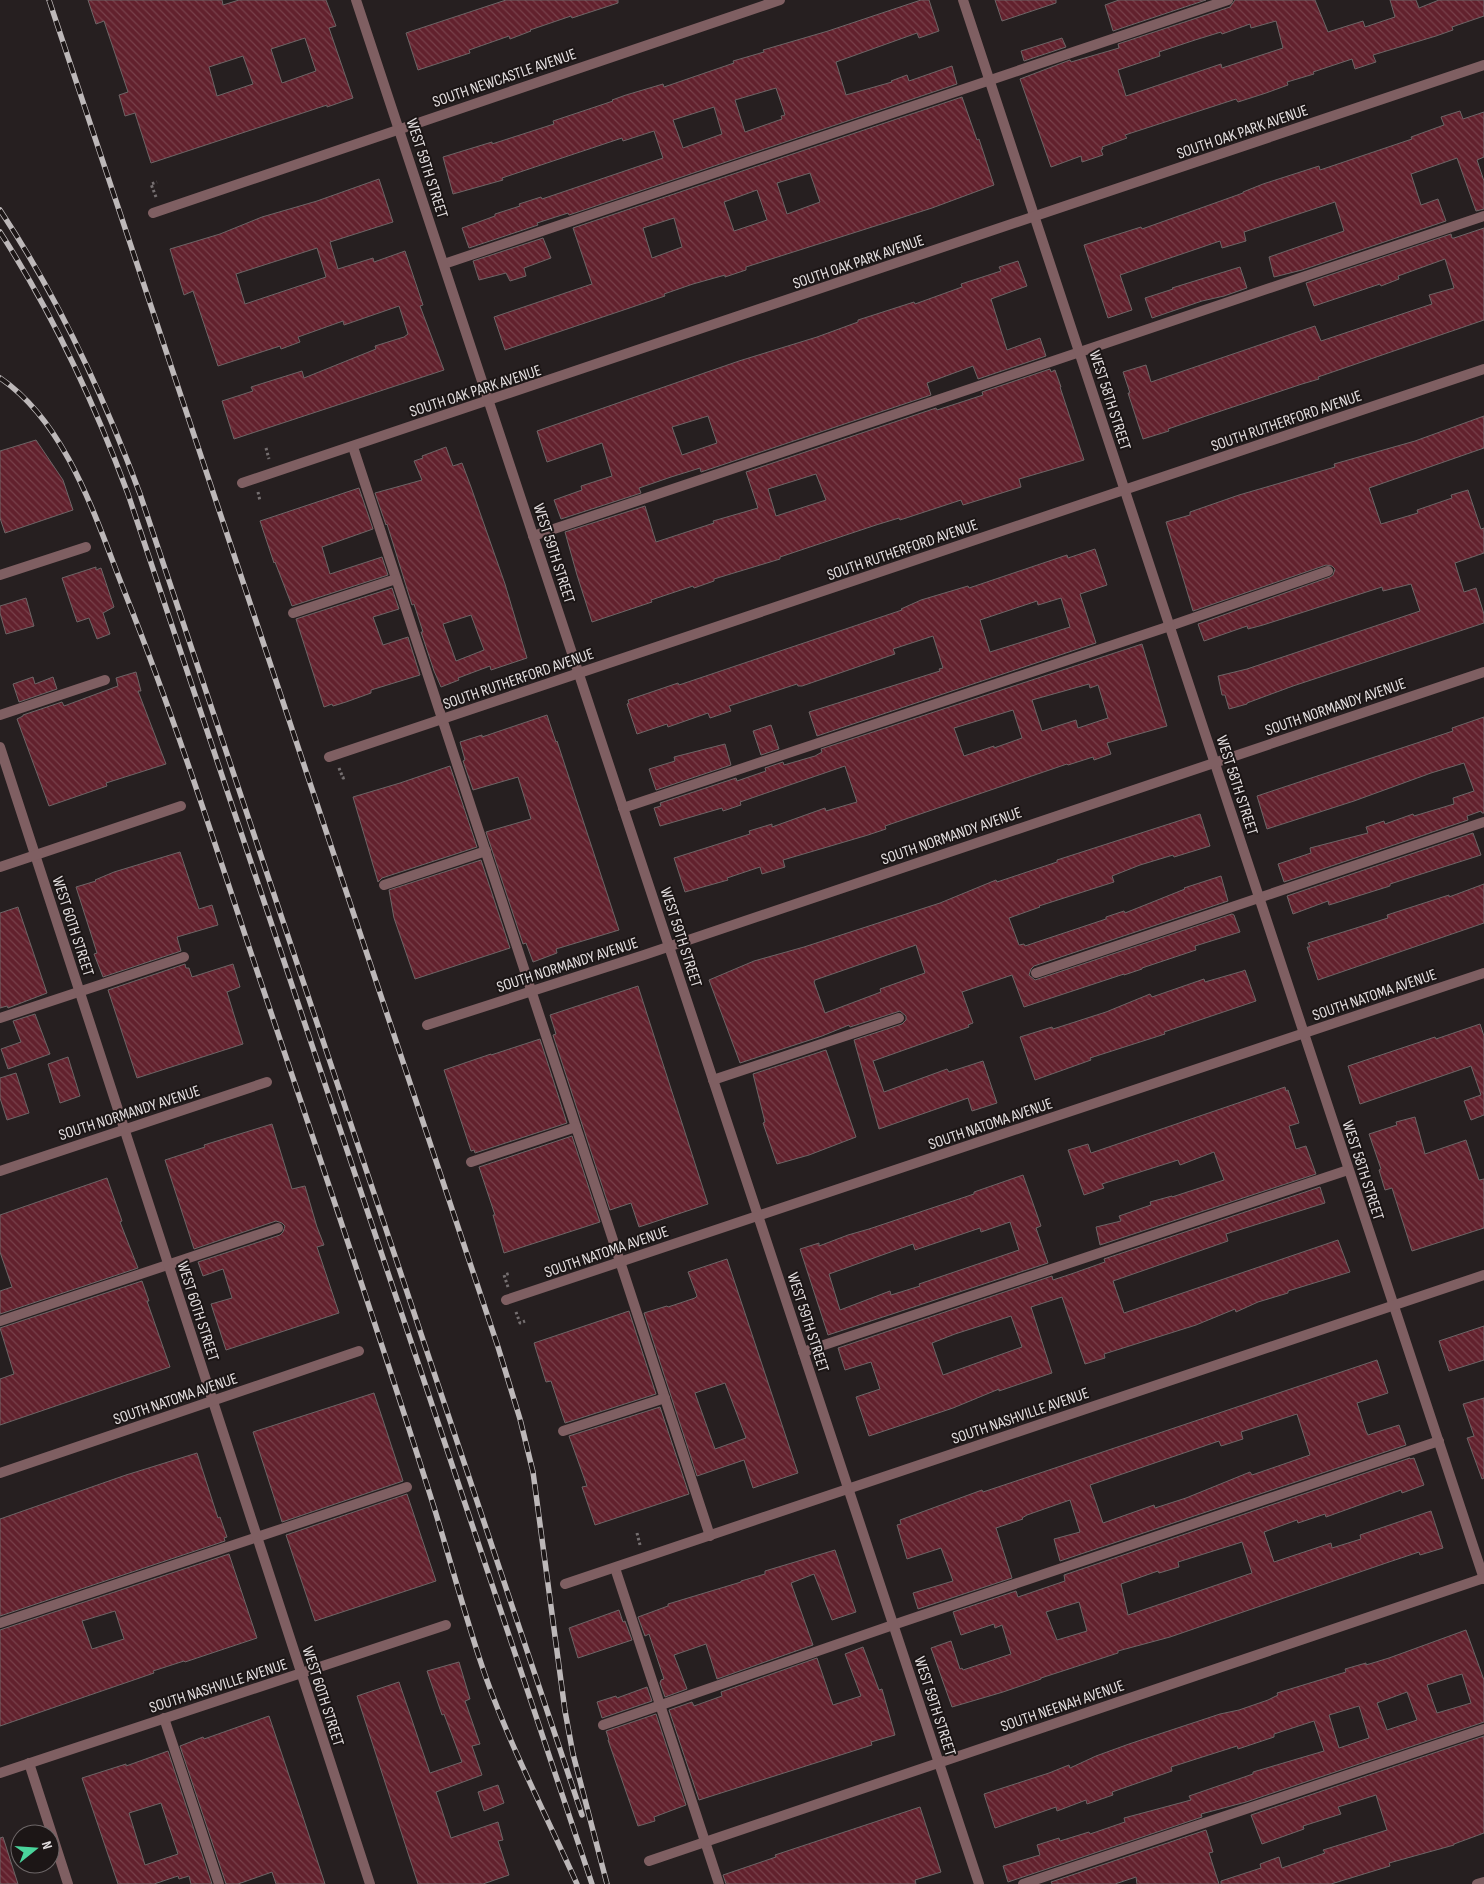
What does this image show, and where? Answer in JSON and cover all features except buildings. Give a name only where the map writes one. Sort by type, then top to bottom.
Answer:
[{"type":"street","name":"WEST 59TH STREET","points":[[356,0],[979,1884]]},
{"type":"street","name":"SOUTH NEWCASTLE AVENUE","points":[[153,213],[780,0]]},
{"type":"street","name":"WEST 58TH STREET","points":[[963,0],[1484,1578]]},
{"type":"street","points":[[444,264],[1228,0]]},
{"type":"street","name":"SOUTH OAK PARK AVENUE","points":[[242,484],[1484,65]]},
{"type":"street","points":[[533,536],[1484,216]]},
{"type":"street","name":"SOUTH RUTHERFORD AVENUE","points":[[329,757],[1484,369]]},
{"type":"street","points":[[352,447],[710,1536]]},
{"type":"street","points":[[0,575],[86,547]]},
{"type":"street","points":[[623,808],[1170,626],[1328,570]]},
{"type":"street","points":[[293,613],[396,579]]},
{"type":"street","name":"SOUTH NORMANDY AVENUE","points":[[427,1025],[669,946],[1484,672]]},
{"type":"street","points":[[0,716],[105,680]]},
{"type":"street","name":"WEST 60TH STREET","points":[[0,747],[370,1884]]},
{"type":"street","points":[[0,867],[181,806]]},
{"type":"street","points":[[1036,973],[1484,822]]},
{"type":"street","points":[[384,885],[486,851]]},
{"type":"street","points":[[0,1018],[184,957]]},
{"type":"street","name":"SOUTH NATOMA AVENUE","points":[[506,1300],[1484,973]]},
{"type":"street","points":[[713,1080],[899,1018]]},
{"type":"street","name":"SOUTH NORMANDY AVENUE","points":[[0,1171],[268,1082]]},
{"type":"street","points":[[471,1162],[576,1127]]},
{"type":"street","points":[[803,1352],[1348,1170]]},
{"type":"street","points":[[0,1321],[278,1228]]},
{"type":"street","name":"SOUTH NASHVILLE AVENUE","points":[[565,1584],[1484,1275]]},
{"type":"street","name":"SOUTH NATOMA AVENUE","points":[[0,1473],[359,1351]]},
{"type":"street","points":[[564,1431],[665,1398]]},
{"type":"street","points":[[603,1725],[1439,1441]]},
{"type":"street","points":[[0,1623],[407,1487]]},
{"type":"street","points":[[615,1568],[719,1884]]},
{"type":"street","name":"SOUTH NEENAH AVENUE","points":[[649,1860],[1484,1578]]},
{"type":"street","name":"SOUTH NASHVILLE AVENUE","points":[[0,1773],[446,1625]]},
{"type":"street","points":[[164,1718],[219,1884]]},
{"type":"street","points":[[1023,1884],[1484,1729]]},
{"type":"street","points":[[29,1763],[68,1884]]},
{"type":"street","points":[[1477,1884],[1484,1882]]},
{"type":"path","points":[[257,491],[260,501]]},
{"type":"path","points":[[637,1533],[640,1544]]},
{"type":"railway","points":[[49,0],[498,1347],[520,1419],[533,1472],[565,1711],[573,1754],[607,1884]]},
{"type":"railway","points":[[0,210],[42,278],[78,348],[111,420],[140,494],[582,1815]]},
{"type":"railway","points":[[0,232],[38,295],[71,359],[87,392],[128,494],[592,1884]]},
{"type":"railway","points":[[0,378],[24,397],[62,447],[91,505],[103,535],[205,813],[365,1294],[490,1689],[513,1745],[577,1884]]}]
